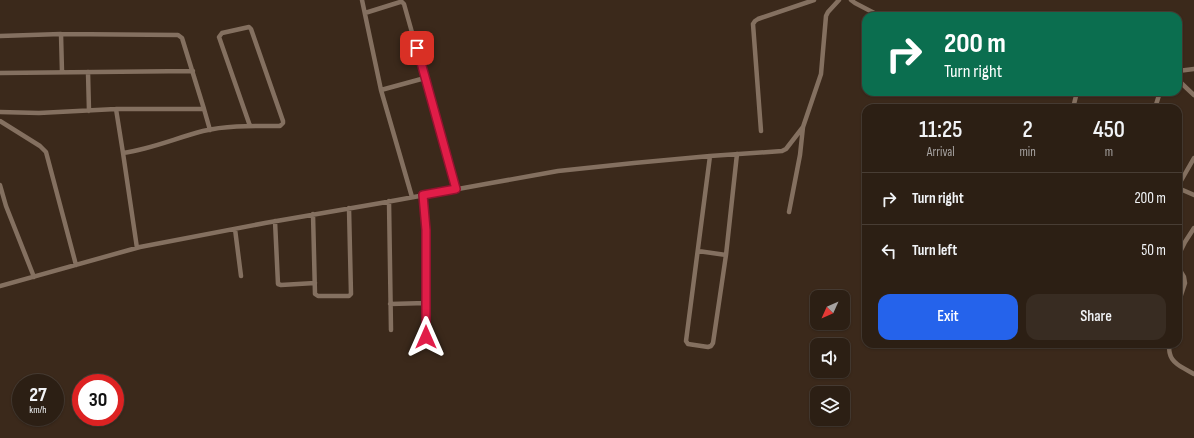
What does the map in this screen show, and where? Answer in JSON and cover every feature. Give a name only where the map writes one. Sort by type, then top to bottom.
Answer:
[{"type":"street","points":[[362,0],[381,90],[412,197]]},
{"type":"street","points":[[761,131],[755,21],[814,0]]},
{"type":"street","points":[[789,212],[800,155],[803,127],[821,74],[826,16],[839,0]]},
{"type":"street","points":[[851,0],[872,12]]},
{"type":"street","points":[[365,13],[402,1],[404,4],[456,189]]},
{"type":"street","points":[[123,153],[137,151],[210,130],[250,126],[280,126],[283,123],[251,29],[246,27],[222,33],[219,37],[250,126]]},
{"type":"street","points":[[0,36],[62,34],[178,35],[182,38],[210,130]]},
{"type":"street","points":[[62,34],[62,72]]},
{"type":"street","points":[[1182,70],[1194,69]]},
{"type":"street","points":[[0,73],[193,71]]},
{"type":"street","points":[[88,72],[89,111]]},
{"type":"street","points":[[381,90],[425,78]]},
{"type":"street","points":[[1182,84],[1194,95]]},
{"type":"street","points":[[0,112],[89,111],[116,109],[204,109]]},
{"type":"street","points":[[116,109],[137,248]]},
{"type":"street","points":[[0,121],[40,146],[46,152],[76,265]]},
{"type":"street","points":[[0,286],[137,248],[235,228],[558,171],[710,156],[784,151],[803,127]]},
{"type":"street","points":[[710,156],[686,341],[688,344],[708,347],[713,344],[726,255],[737,154]]},
{"type":"street","points":[[1182,180],[1194,158]]},
{"type":"street","points":[[0,185],[6,206],[34,277]]},
{"type":"street","points":[[1182,189],[1194,195]]},
{"type":"street","points":[[423,195],[426,230],[426,337]]},
{"type":"street","points":[[388,202],[391,330]]},
{"type":"street","points":[[313,214],[316,294],[318,296],[347,297],[351,294],[349,208]]},
{"type":"street","points":[[276,221],[278,284],[315,283]]},
{"type":"street","points":[[235,228],[241,276]]},
{"type":"street","points":[[1182,248],[1194,228]]},
{"type":"street","points":[[698,251],[726,255]]},
{"type":"street","points":[[1182,274],[1185,283],[1182,292]]},
{"type":"street","points":[[390,304],[426,303]]},
{"type":"street","points":[[1170,348],[1169,353],[1173,359],[1179,365],[1194,374]]},
{"type":"route","points":[[417,48],[456,189],[423,195],[426,230],[426,337]]}]
